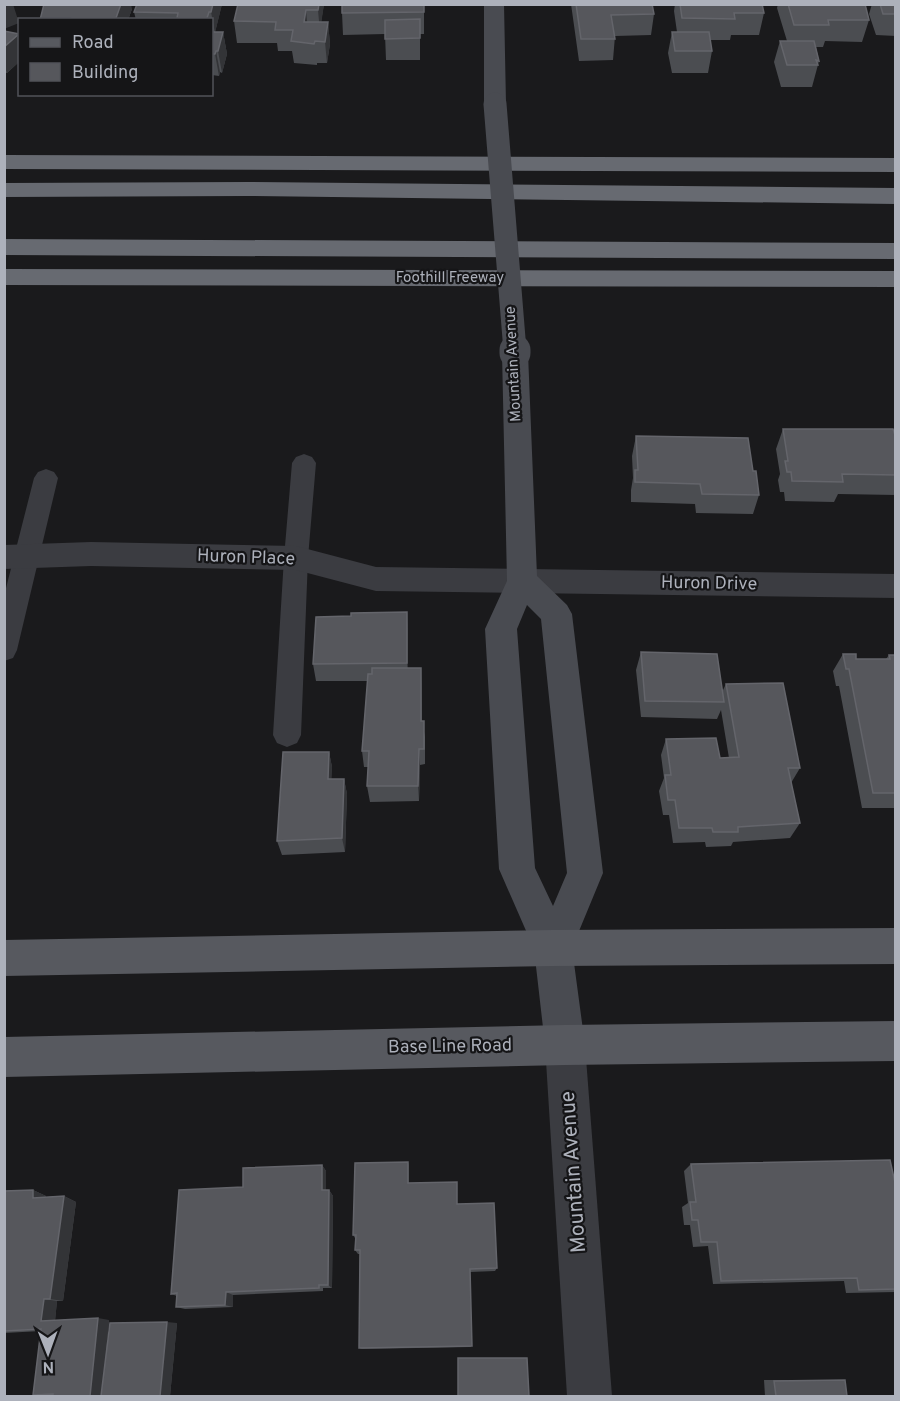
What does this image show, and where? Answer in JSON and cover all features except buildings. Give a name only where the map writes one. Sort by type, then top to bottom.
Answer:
[{"type":"highway","points":[[4,162],[896,165]]},
{"type":"highway","points":[[4,190],[246,189],[896,196]]},
{"type":"highway","points":[[4,247],[896,251]]},
{"type":"highway","name":"Foothill Freeway","points":[[4,277],[896,279]]},
{"type":"main road","name":"Mountain Avenue","points":[[494,4],[495,104],[515,353],[522,581],[501,629],[517,869],[553,948],[565,1045]]},
{"type":"main road","points":[[522,581],[555,614],[585,873],[553,948]]},
{"type":"main road","points":[[4,958],[553,948],[896,946]]},
{"type":"main road","name":"Base Line Road","points":[[4,1057],[565,1045],[896,1041]]},
{"type":"street","name":"Huron Place","points":[[16,557],[91,554],[296,558],[376,579],[522,581]]},
{"type":"street","name":"Huron Drive","points":[[522,581],[896,586]]},
{"type":"street","name":"Mountain Avenue","points":[[565,1045],[590,1396]]},
{"type":"lane","points":[[286,735],[304,464]]},
{"type":"lane","points":[[4,651],[16,557],[46,478]]}]
